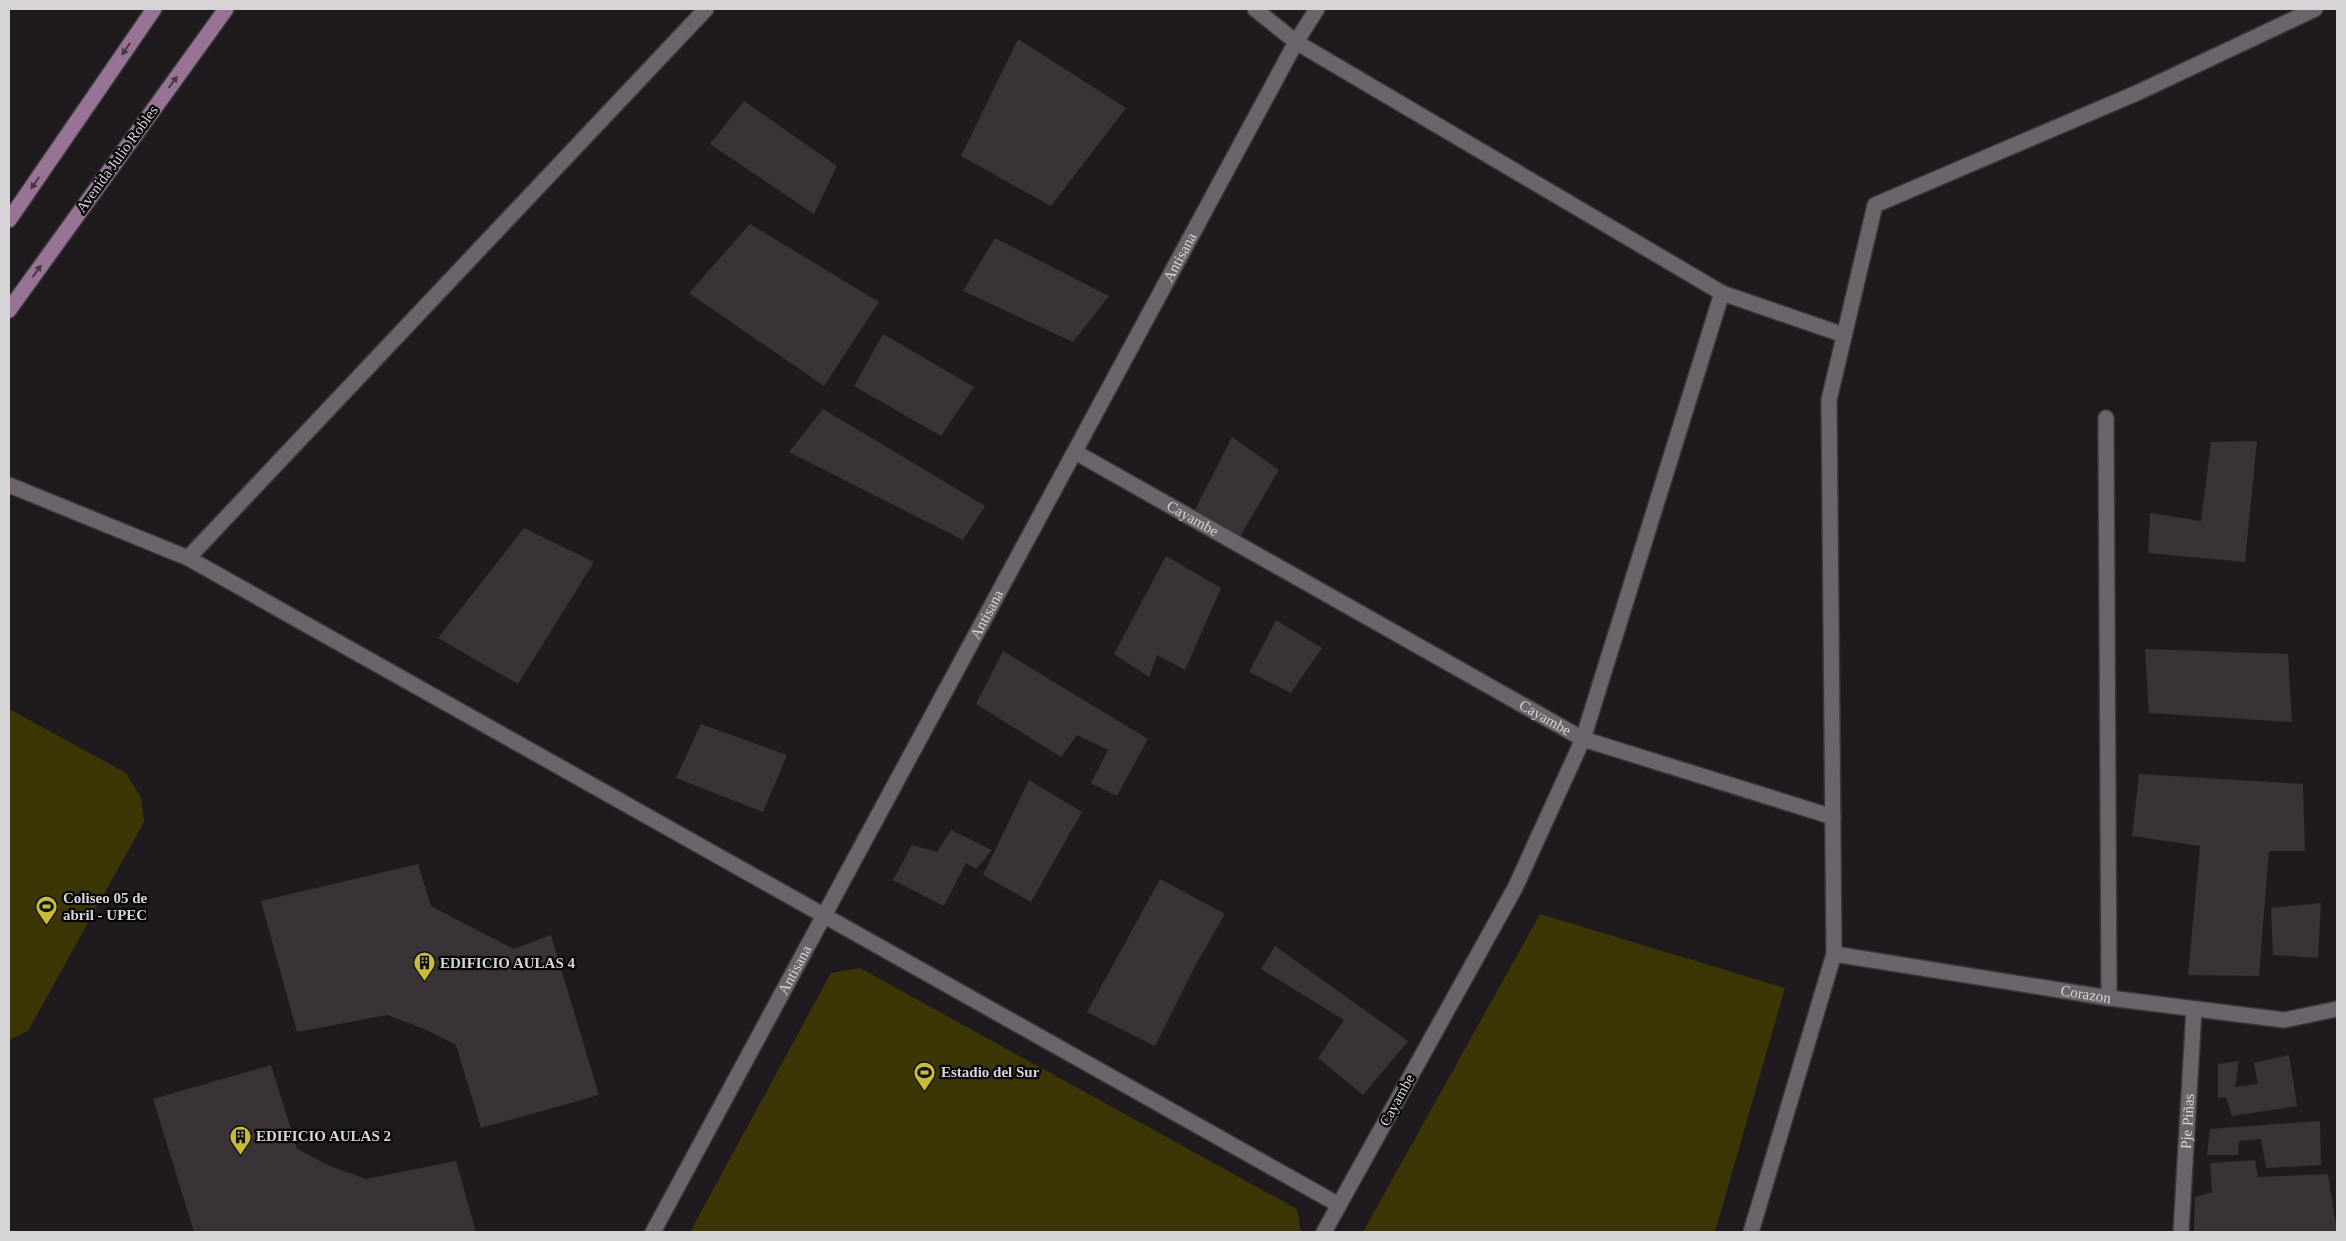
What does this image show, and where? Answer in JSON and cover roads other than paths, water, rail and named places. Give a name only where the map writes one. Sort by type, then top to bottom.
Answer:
[{"type":"main road","points":[[9,220],[154,9]]},
{"type":"main road","name":"Avenida Julio Robles","points":[[9,310],[226,9]]},
{"type":"street","points":[[188,558],[706,9]]},
{"type":"street","points":[[1255,9],[1296,42],[1722,293],[1844,335]]},
{"type":"street","name":"Antisana","points":[[653,1232],[1296,42],[1317,9]]},
{"type":"street","points":[[1751,1232],[1834,954],[1829,400],[1875,205],[2139,92],[2315,9]]},
{"type":"street","points":[[1722,293],[1583,739],[1833,817]]},
{"type":"street","points":[[2106,418],[2109,998]]},
{"type":"street","name":"Cayambe","points":[[1075,452],[1583,739],[1515,888],[1324,1232]]},
{"type":"street","points":[[9,485],[188,558],[1339,1205]]},
{"type":"street","name":"Corazon","points":[[1834,954],[2109,998],[2284,1020],[2337,1009]]},
{"type":"street","name":"Pje Piñas","points":[[2181,1232],[2194,1009]]},
{"type":"place","name":"Coliseo 05 de abril - UPEC","points":[[47,926]]},
{"type":"place","name":"EDIFICIO AULAS 4","points":[[424,982]]},
{"type":"place","name":"Estadio del Sur","points":[[925,1091]]},
{"type":"place","name":"EDIFICIO AULAS 2","points":[[240,1155]]}]
